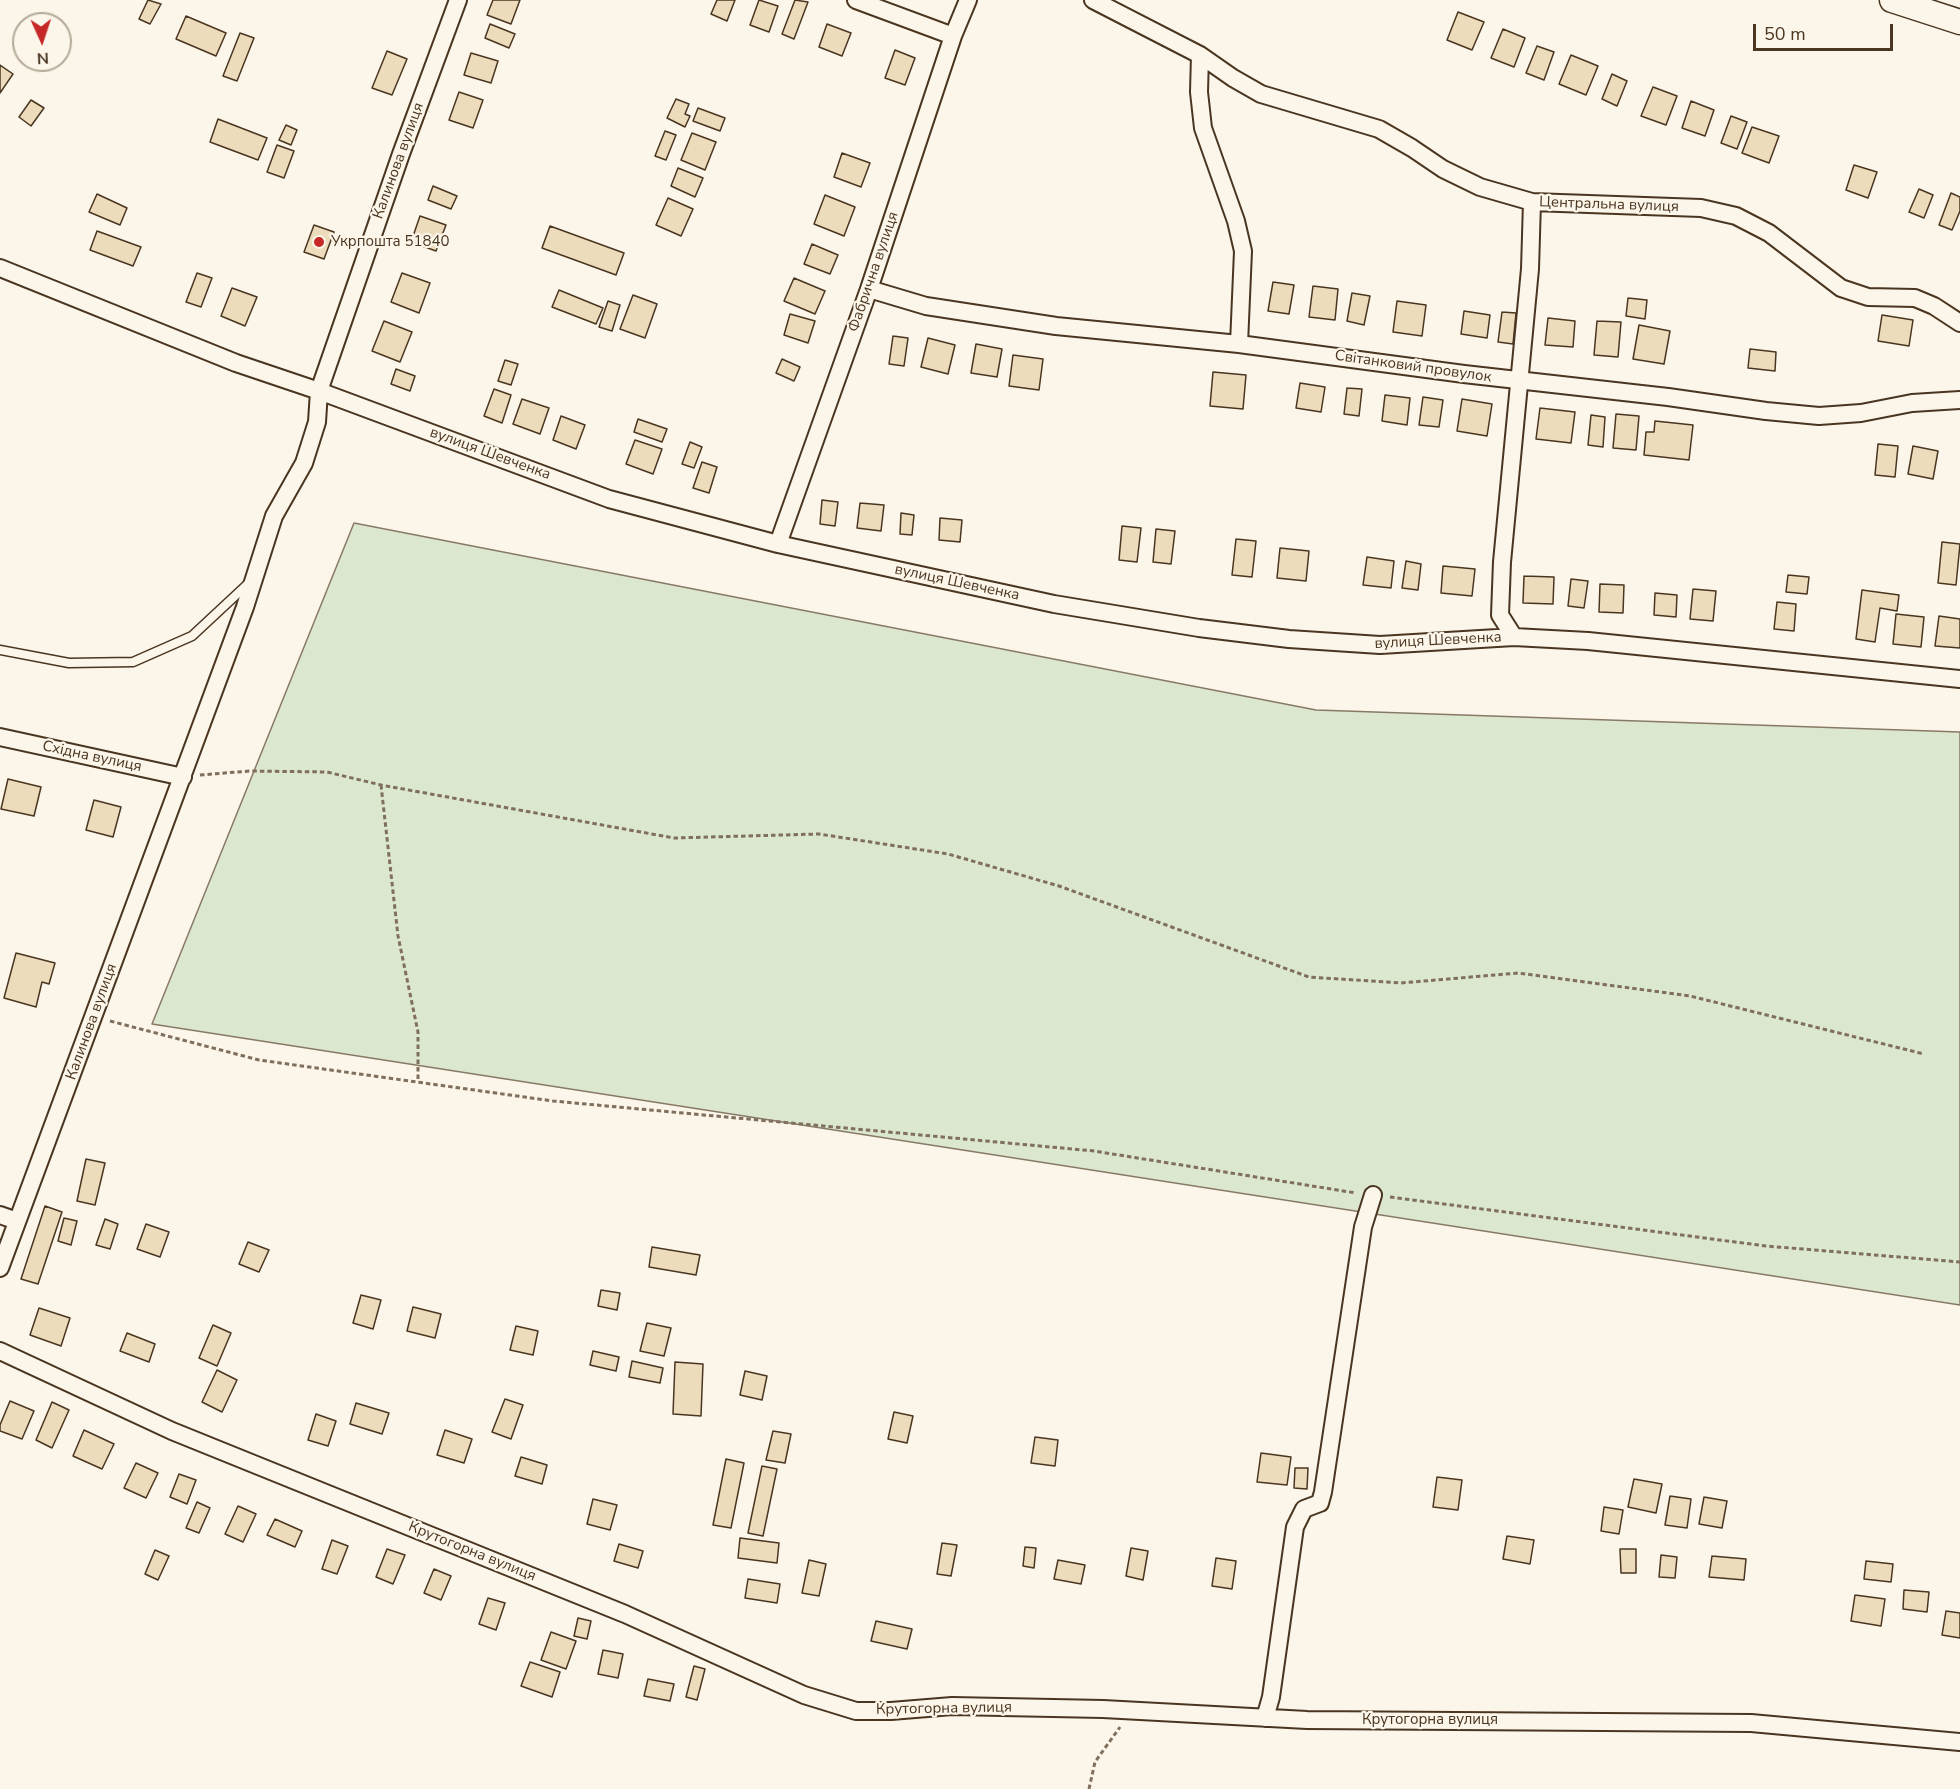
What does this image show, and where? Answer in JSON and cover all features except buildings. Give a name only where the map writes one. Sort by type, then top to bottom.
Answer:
[{"type":"street","name":"Калинова вулиця","points":[[0,1268],[183,777],[255,578],[274,516],[304,463],[317,422],[319,391],[401,154],[458,0]]},
{"type":"street","points":[[856,0],[953,36]]},
{"type":"street","name":"Фабрична вулиця","points":[[778,544],[869,289],[953,36],[968,0]]},
{"type":"street","name":"Центральна вулиця","points":[[1093,0],[1200,55],[1233,78],[1262,94],[1379,129],[1412,148],[1443,170],[1480,187],[1532,202],[1701,208],[1736,216],[1769,233],[1840,288],[1868,297],[1915,298],[1934,306],[1960,322]]},
{"type":"street","points":[[1892,0],[1960,22]]},
{"type":"street","points":[[1200,55],[1199,93],[1203,128],[1236,221],[1243,251],[1239,344]]},
{"type":"street","points":[[1514,637],[1500,615],[1502,562],[1530,269],[1532,202]]},
{"type":"street","name":"вулиця Шевченка","points":[[0,268],[236,363],[319,391],[609,499],[778,544],[1054,604],[1198,628],[1289,639],[1380,645],[1514,637],[1588,641],[1960,679]]},
{"type":"street","name":"Світанковий провулок","points":[[869,289],[926,306],[1056,326],[1239,344],[1766,411],[1819,416],[1861,413],[1912,403],[1960,400]]},
{"type":"street","name":"Східна вулиця","points":[[0,737],[183,777]]},
{"type":"street","points":[[1265,1718],[1271,1697],[1295,1527],[1304,1509],[1320,1503],[1323,1492],[1363,1227],[1373,1195]]},
{"type":"street","points":[[0,1215],[17,1221]]},
{"type":"street","name":"Крутогорна вулиця","points":[[0,1351],[172,1431],[625,1614],[804,1695],[856,1711],[891,1711],[952,1706],[1131,1711],[1307,1720],[1751,1723],[1960,1742]]},
{"type":"lane","points":[[0,650],[69,663],[133,662],[192,636],[255,578]]},
{"type":"path","points":[[183,777],[250,771],[327,772],[381,785],[674,838],[819,834],[948,854],[1059,886],[1309,977],[1401,983],[1518,972],[1690,996],[1924,1054]]},
{"type":"path","points":[[381,785],[398,936],[418,1032],[418,1082]]},
{"type":"path","points":[[94,1016],[259,1060],[565,1102],[1094,1151],[1373,1195],[1766,1246],[1960,1262]]},
{"type":"path","points":[[1089,1789],[1095,1762],[1131,1711]]},
{"type":"green space","points":[[354,523],[1316,710],[1960,732],[1960,1305],[152,1024]]},
{"type":"place","name":"Укрпошта 51840","points":[[319,242]]}]
